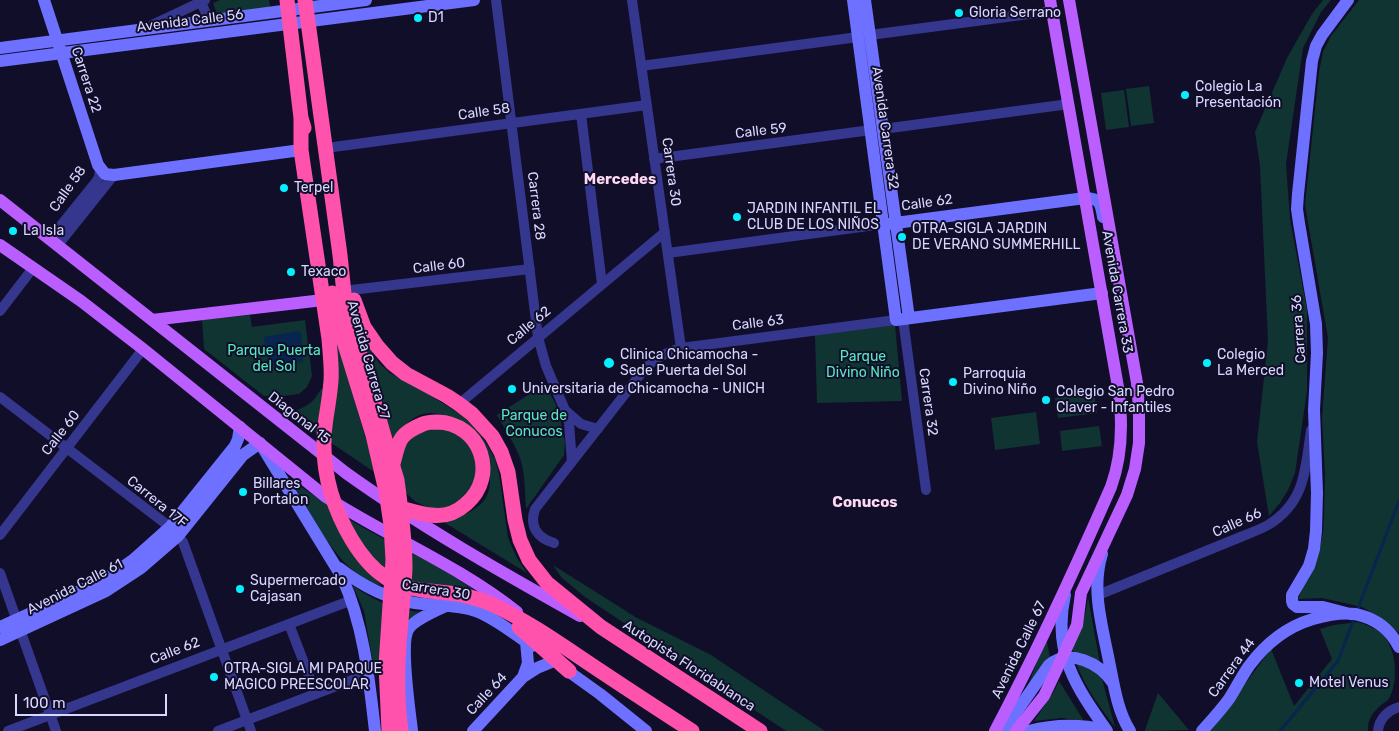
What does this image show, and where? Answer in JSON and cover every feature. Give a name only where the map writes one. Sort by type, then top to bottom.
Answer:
[{"type":"highway","name":"Avenida Carrera 27","points":[[307,10],[345,302],[386,465]]},
{"type":"highway","name":"Avenida Carrera 27","points":[[288,11],[301,118],[310,150],[335,311],[373,435],[386,465],[397,480],[400,500],[405,548],[405,570],[390,731]]},
{"type":"highway","points":[[301,118],[301,150],[329,339],[331,389],[325,431],[324,453],[326,470],[330,491],[341,520],[355,544],[366,559],[385,577],[401,586],[463,595],[493,605],[545,634],[692,731]]},
{"type":"highway","name":"Autopista Floridablanca","points":[[340,255],[364,326],[384,354],[406,374],[432,388],[472,414],[492,436],[508,472],[517,530],[524,551],[547,582],[601,627],[760,731]]},
{"type":"highway","points":[[386,465],[402,435],[410,429],[428,422],[447,422],[456,425],[471,436],[477,444],[484,462],[484,471],[479,490],[474,498],[459,510],[450,514],[431,516],[397,507]]},
{"type":"highway","points":[[493,605],[569,671]]},
{"type":"highway","name":"Avenida Carrera 27","points":[[392,699],[401,731]]},
{"type":"main road","name":"Carrera 22","points":[[44,0],[100,169]]},
{"type":"main road","name":"Avenida Calle 56","points":[[307,10],[366,0]]},
{"type":"main road","name":"Avenida Calle 56","points":[[0,48],[288,11],[474,0]]},
{"type":"main road","name":"Avenida Carrera 32","points":[[853,0],[864,36],[903,319]]},
{"type":"main road","name":"Avenida Carrera 32","points":[[864,36],[865,0]]},
{"type":"main road","name":"Avenida Carrera 33","points":[[1062,658],[1077,625],[1081,594],[1128,495],[1138,455],[1140,427],[1136,383],[1069,0]]},
{"type":"main road","name":"Carrera 36","points":[[1348,0],[1322,35],[1316,46],[1312,61],[1298,194],[1299,223],[1316,324],[1318,353],[1314,410],[1317,493],[1316,539],[1312,558],[1295,590],[1292,601],[1296,607],[1323,606],[1356,615]]},
{"type":"main road","name":"Avenida Carrera 33","points":[[1051,5],[1102,293],[1122,420],[1116,474],[1069,581]]},
{"type":"main road","name":"Avenida Calle 56","points":[[0,61],[62,53],[288,11]]},
{"type":"main road","points":[[114,175],[301,150]]},
{"type":"main road","name":"Calle 58","points":[[100,169],[105,174],[114,175]]},
{"type":"main road","name":"Calle 62","points":[[889,224],[1085,198],[1092,198],[1099,202]]},
{"type":"main road","name":"Diagonal 15","points":[[1,199],[333,463],[370,490],[433,531],[533,590],[601,627]]},
{"type":"main road","name":"Avenida Carrera 33","points":[[1099,202],[1102,206],[1109,251],[1116,265]]},
{"type":"main road","points":[[0,245],[88,306],[326,497],[481,586],[545,634]]},
{"type":"main road","name":"Calle 63","points":[[903,319],[1102,293]]},
{"type":"main road","points":[[152,320],[323,300]]},
{"type":"main road","name":"Avenida Calle 61","points":[[174,532],[235,446],[240,427]]},
{"type":"main road","name":"Avenida Calle 61","points":[[0,640],[18,625],[106,579],[174,532],[243,456],[260,443]]},
{"type":"main road","name":"Carrera 30","points":[[260,443],[335,565],[367,586],[393,598],[413,603],[448,605],[475,611],[487,616],[569,671],[646,731]]},
{"type":"main road","points":[[1105,545],[1098,573],[1100,618],[1120,711],[1130,731]]},
{"type":"main road","points":[[335,565],[352,600],[362,635],[374,731]]},
{"type":"main road","points":[[1069,581],[1062,606],[1062,633],[1066,657],[1074,680],[1106,731]]},
{"type":"main road","name":"Avenida Calle 67","points":[[995,731],[1017,690],[1069,581]]},
{"type":"main road","points":[[412,731],[405,638],[412,625],[448,605]]},
{"type":"main road","name":"Carrera 44","points":[[1202,731],[1229,698],[1260,651],[1288,628],[1332,614],[1356,615],[1385,627],[1399,647]]},
{"type":"main road","name":"Avenida Calle 61","points":[[0,627],[18,625]]},
{"type":"main road","name":"Calle 64","points":[[523,677],[528,663],[526,642]]},
{"type":"main road","points":[[1002,731],[1049,665],[1057,660],[1062,658],[1083,660],[1096,665],[1114,685]]},
{"type":"main road","points":[[1016,731],[1044,696],[1062,658]]},
{"type":"main road","name":"Calle 64","points":[[473,731],[523,677],[537,668],[554,661]]},
{"type":"main road","points":[[368,674],[406,671]]},
{"type":"main road","points":[[1028,731],[1051,726],[1070,725],[1087,726],[1106,731]]},
{"type":"street","name":"Carrera 28","points":[[496,0],[538,338],[546,366],[569,423],[572,462]]},
{"type":"street","name":"Carrera 30","points":[[632,0],[681,348]]},
{"type":"street","points":[[145,29],[202,1],[209,20]]},
{"type":"street","points":[[641,66],[864,36],[1051,5]]},
{"type":"street","name":"Calle 59","points":[[654,159],[1069,104]]},
{"type":"street","name":"Calle 58","points":[[326,148],[647,105]]},
{"type":"street","points":[[581,114],[602,284]]},
{"type":"street","name":"Calle 58","points":[[54,242],[96,182],[100,169]]},
{"type":"street","name":"Calle 58","points":[[54,242],[114,175]]},
{"type":"street","name":"Calle 62","points":[[668,253],[889,224]]},
{"type":"street","name":"Calle 62","points":[[458,404],[665,232]]},
{"type":"street","points":[[0,311],[33,268]]},
{"type":"street","name":"Calle 60","points":[[351,290],[530,269]]},
{"type":"street","name":"Calle 63","points":[[554,543],[545,540],[536,530],[532,521],[539,503],[651,362],[664,353],[681,348],[903,319]]},
{"type":"street","name":"Carrera 32","points":[[903,319],[926,490]]},
{"type":"street","name":"Calle 60","points":[[0,535],[143,349]]},
{"type":"street","name":"Carrera 17F","points":[[0,398],[174,532],[183,542],[252,731]]},
{"type":"street","name":"Carrera 28","points":[[565,410],[581,424],[598,429]]},
{"type":"street","name":"Calle 66","points":[[1098,596],[1244,536],[1279,518],[1294,502],[1301,486],[1314,410]]},
{"type":"street","points":[[0,573],[56,731]]},
{"type":"street","name":"Calle 62","points":[[8,731],[352,600]]},
{"type":"street","points":[[289,624],[316,694]]},
{"type":"street","points":[[218,731],[368,674]]},
{"type":"street","points":[[1378,731],[1378,725],[1385,715],[1394,708],[1399,707]]},
{"type":"green space","points":[[220,0],[269,0],[270,7],[217,14],[213,3]]},
{"type":"green space","points":[[1323,0],[1331,0],[1321,12],[1303,48],[1286,164],[1290,219],[1307,310],[1307,391],[1295,473],[1288,490],[1269,516],[1257,442],[1268,341],[1260,166],[1255,132],[1287,58],[1312,14]]},
{"type":"green space","points":[[1359,0],[1399,0],[1399,633],[1383,619],[1362,607],[1322,598],[1298,599],[1319,551],[1323,533],[1325,475],[1322,417],[1328,338],[1305,205],[1319,72],[1323,52],[1331,36]]},
{"type":"green space","points":[[1149,86],[1154,123],[1131,126],[1126,89]]},
{"type":"green space","points":[[1124,90],[1129,127],[1106,130],[1101,93]]},
{"type":"green space","name":"Parque Puerta del Sol","points":[[250,315],[252,327],[305,320],[312,376],[307,387],[299,394],[264,396],[204,349],[202,320]]},
{"type":"green space","name":"Parque Divino Niño","points":[[895,325],[902,401],[817,403],[815,335]]},
{"type":"green space","points":[[360,334],[379,363],[390,373],[463,416],[485,441],[495,459],[499,474],[508,538],[517,558],[527,573],[442,521],[467,513],[481,504],[486,498],[490,481],[488,464],[456,426],[442,415],[431,413],[413,418],[394,442]]},
{"type":"green space","points":[[337,343],[374,466],[402,469],[400,457],[412,439],[421,433],[431,430],[442,429],[452,431],[470,443],[479,473],[466,498],[444,509],[429,508],[416,502],[300,422],[297,410],[311,402],[321,389],[336,391]]},
{"type":"green space","name":"Parque de Conucos","points":[[545,384],[556,405],[561,423],[565,442],[564,455],[526,509],[521,461],[497,415]]},
{"type":"green space","points":[[1094,393],[1097,413],[1058,418],[1055,398]]},
{"type":"green space","points":[[1036,412],[1040,444],[995,450],[991,418]]},
{"type":"green space","points":[[1099,426],[1102,446],[1062,451],[1060,431]]},
{"type":"green space","points":[[291,480],[350,520],[427,561],[474,590],[411,581],[363,567],[382,586],[368,581],[356,573],[334,550]]},
{"type":"green space","points":[[553,565],[637,618],[711,655],[825,731],[786,731],[585,597],[561,577]]},
{"type":"green space","points":[[353,586],[386,604],[403,610],[423,612],[413,618],[401,667],[374,669],[364,611]]},
{"type":"green space","points":[[1088,597],[1100,664],[1074,655],[1072,645],[1083,622]]},
{"type":"green space","points":[[1358,622],[1374,628],[1382,634],[1391,648],[1395,666],[1392,693],[1388,700],[1372,715],[1368,724],[1368,731],[1209,731],[1271,649],[1294,706],[1332,659],[1320,629]]},
{"type":"green space","points":[[1047,636],[1050,658],[1027,688]]},
{"type":"green space","points":[[1076,662],[1097,671],[1102,679],[1115,727],[1088,688]]},
{"type":"green space","points":[[1059,681],[1084,721],[1062,718],[1034,721],[1053,693]]},
{"type":"green space","points":[[1158,693],[1189,730],[1145,731]]},
{"type":"water","points":[[299,331],[301,333],[303,362],[269,366],[264,337]]},
{"type":"waterway","points":[[1357,611],[1399,501]]},
{"type":"waterway","points":[[1280,731],[1338,661],[1355,616]]},
{"type":"place","name":"Gloria Serrano","points":[[959,13]]},
{"type":"place","name":"D1","points":[[418,18]]},
{"type":"place","name":"Colegio La Presentación","points":[[1185,95]]},
{"type":"place","name":"Terpel","points":[[284,188]]},
{"type":"place","name":"JARDIN INFANTIL EL CLUB DE LOS NIÑOS","points":[[737,217]]},
{"type":"place","name":"La Isla","points":[[13,231]]},
{"type":"place","name":"OTRA-SIGLA JARDIN DE VERANO SUMMERHILL","points":[[902,237]]},
{"type":"place","name":"Texaco","points":[[291,272]]},
{"type":"place","name":"Clinica Chicamocha - Sede Puerta del Sol","points":[[609,363]]},
{"type":"place","name":"Colegio La Merced","points":[[1207,363]]},
{"type":"place","name":"Parroquia Divino Niño","points":[[953,382]]},
{"type":"place","name":"Universitaria de Chicamocha - UNICH","points":[[512,389]]},
{"type":"place","name":"Colegio San Pedro Claver - Infantiles","points":[[1046,400]]},
{"type":"place","name":"Billares Portalon","points":[[243,492]]},
{"type":"place","name":"Supermercado Cajasan","points":[[240,589]]},
{"type":"place","name":"OTRA-SIGLA MI PARQUE MAGICO PREESCOLAR","points":[[214,677]]},
{"type":"place","name":"Motel Venus","points":[[1299,683]]},
{"type":"district","name":"Mercedes","points":[[620,180]]},
{"type":"district","name":"Conucos","points":[[865,503]]}]
